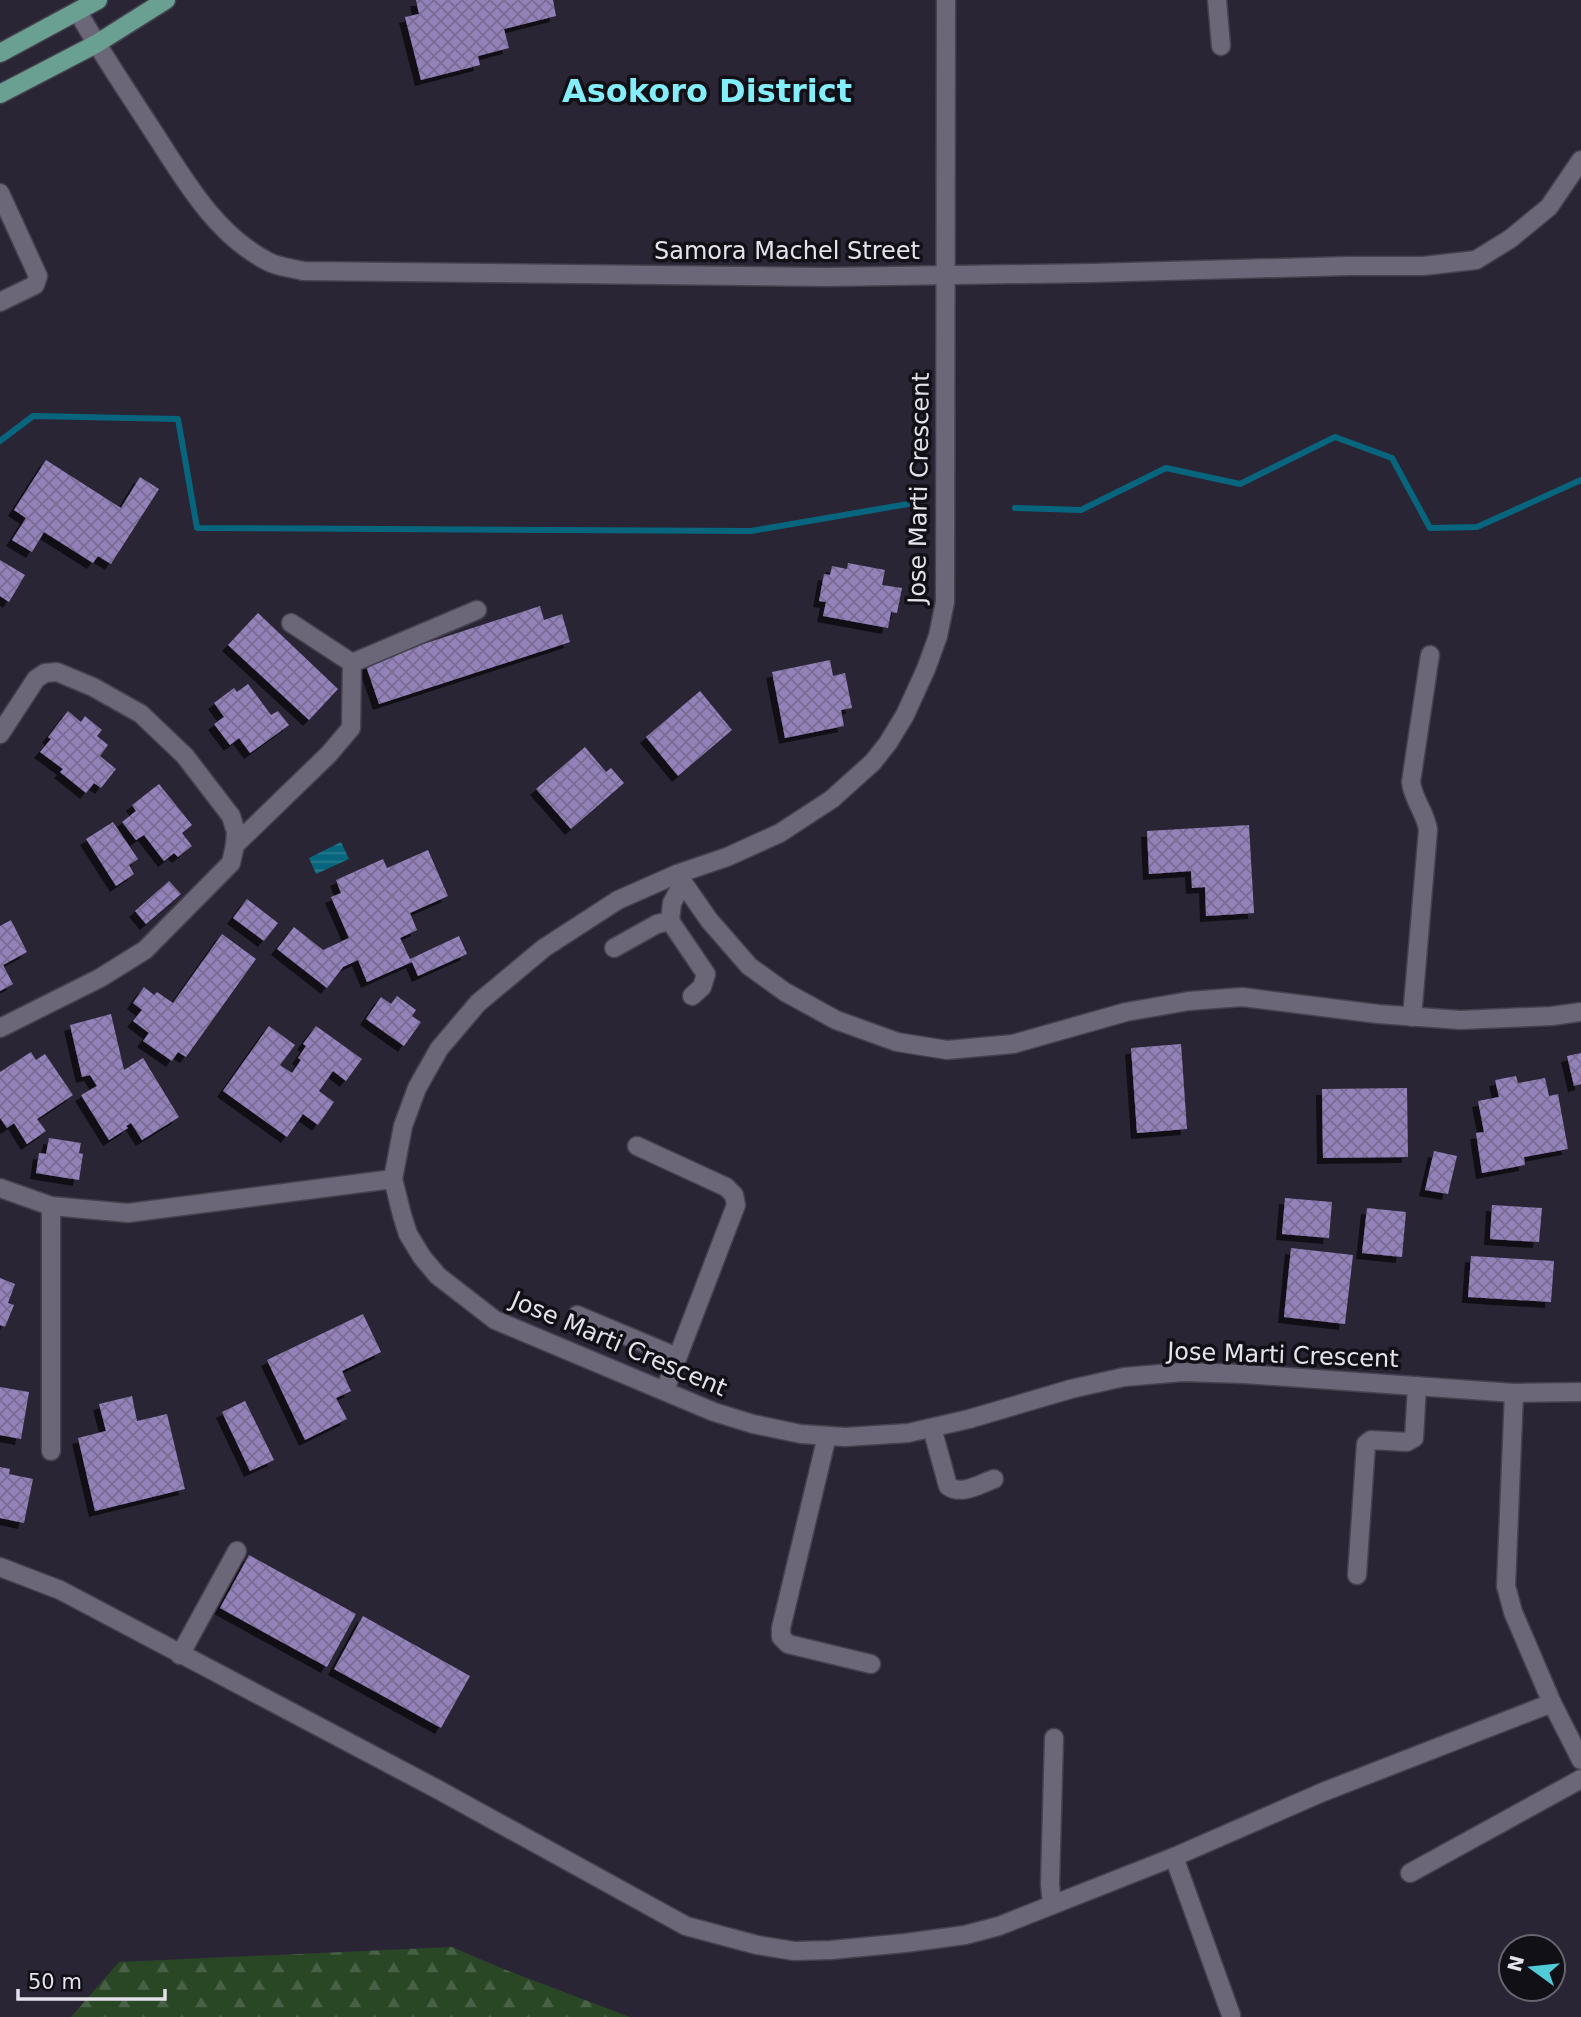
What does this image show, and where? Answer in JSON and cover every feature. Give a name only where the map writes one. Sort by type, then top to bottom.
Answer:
[{"type":"main road","points":[[0,53],[98,0]]},
{"type":"main road","points":[[0,94],[96,44],[166,0]]},
{"type":"street","name":"Jose Marti Crescent","points":[[946,0],[945,602],[938,636],[926,669],[905,715],[888,743],[873,762],[832,799],[780,833],[680,878],[618,900],[544,948],[478,1003],[439,1049],[417,1088],[403,1126],[393,1179],[408,1234],[438,1276],[495,1320],[714,1412],[801,1434],[845,1437],[908,1433],[969,1419],[1071,1389],[1136,1376],[1195,1372],[1514,1393],[1581,1392]]},
{"type":"street","points":[[1217,0],[1220,46]]},
{"type":"street","name":"Samora Machel Street","points":[[78,12],[183,177],[215,221],[268,262],[303,271],[827,277],[1349,266],[1423,267],[1476,260],[1510,239],[1549,207],[1581,160]]},
{"type":"street","points":[[0,193],[38,276],[35,285],[0,302]]},
{"type":"street","points":[[352,663],[477,610]]},
{"type":"street","points":[[291,623],[352,663]]},
{"type":"street","points":[[1412,1017],[1428,830],[1427,819],[1412,792],[1411,782],[1430,655]]},
{"type":"street","points":[[235,845],[329,754],[351,728],[352,663]]},
{"type":"street","points":[[0,734],[36,679],[45,673],[57,672],[93,687],[141,714],[185,756],[231,816],[236,832],[231,863],[145,950],[100,978],[0,1028]]},
{"type":"street","points":[[680,878],[670,921],[706,974],[702,987],[692,996]]},
{"type":"street","points":[[680,878],[709,920],[749,966],[785,992],[836,1020],[897,1042],[947,1050],[1013,1044],[1126,1012],[1242,996],[1378,1014],[1460,1020],[1552,1017],[1581,1012]]},
{"type":"street","points":[[614,948],[657,924],[670,921]]},
{"type":"street","points":[[637,1146],[726,1187],[734,1195],[736,1205],[665,1390]]},
{"type":"street","points":[[0,1188],[51,1206],[128,1213],[393,1179]]},
{"type":"street","points":[[51,1206],[51,1451]]},
{"type":"street","points":[[577,1315],[677,1357]]},
{"type":"street","points":[[1357,1575],[1366,1444],[1371,1440],[1407,1442],[1414,1438],[1417,1386]]},
{"type":"street","points":[[1514,1393],[1506,1586],[1513,1612],[1552,1703],[1581,1760]]},
{"type":"street","points":[[932,1428],[948,1486],[954,1491],[962,1491],[995,1479]]},
{"type":"street","points":[[827,1436],[781,1637],[788,1644],[871,1664]]},
{"type":"street","points":[[180,1655],[237,1551]]},
{"type":"street","points":[[0,1567],[60,1590],[437,1789],[686,1926],[757,1945],[794,1951],[831,1950],[965,1935],[999,1926],[1174,1857],[1323,1792],[1552,1703]]},
{"type":"street","points":[[1052,1905],[1050,1884],[1054,1738]]},
{"type":"street","points":[[1410,1873],[1581,1779]]},
{"type":"street","points":[[1174,1857],[1231,2015]]},
{"type":"green space","points":[[452,1947],[630,2017],[71,2017],[119,1962]]},
{"type":"water","points":[[341,842],[349,859],[316,874],[309,858]]},
{"type":"building","points":[[416,0],[553,0],[556,16],[504,29],[509,48],[478,56],[480,65],[421,80],[405,17],[419,14]]},
{"type":"building","points":[[46,460],[121,508],[140,477],[159,489],[111,564],[98,556],[93,563],[44,532],[32,552],[12,540],[26,518],[14,510]]},
{"type":"building","points":[[0,560],[25,575],[9,602],[0,596]]},
{"type":"building","points":[[848,563],[885,570],[882,585],[902,588],[897,613],[891,612],[888,628],[823,616],[826,602],[819,601],[824,574],[830,575],[832,566],[847,569]]},
{"type":"building","points":[[540,606],[544,620],[562,614],[570,642],[379,704],[365,663]]},
{"type":"building","points":[[258,613],[338,689],[309,720],[228,645]]},
{"type":"building","points":[[830,660],[833,676],[845,673],[852,708],[841,710],[844,726],[785,738],[772,672]]},
{"type":"building","points":[[248,684],[271,715],[278,711],[289,725],[250,753],[239,738],[230,745],[214,724],[224,717],[214,703],[234,688],[237,692]]},
{"type":"building","points":[[700,691],[732,730],[678,776],[646,737]]},
{"type":"building","points":[[68,711],[81,722],[85,716],[102,730],[97,736],[108,745],[100,756],[116,769],[101,788],[94,783],[86,793],[60,772],[63,769],[40,752]]},
{"type":"building","points":[[585,747],[606,772],[611,768],[624,783],[571,829],[536,789]]},
{"type":"building","points":[[159,784],[192,825],[182,833],[192,846],[178,857],[174,853],[164,861],[144,835],[136,840],[122,822],[136,811],[132,805]]},
{"type":"building","points":[[113,822],[138,859],[129,865],[134,874],[116,886],[86,839]]},
{"type":"building","points":[[1249,825],[1254,913],[1206,916],[1205,887],[1192,888],[1191,871],[1149,874],[1147,831]]},
{"type":"building","points":[[428,850],[448,896],[410,913],[417,930],[400,938],[410,959],[459,936],[467,954],[418,976],[412,962],[367,982],[358,960],[343,967],[327,988],[277,949],[294,927],[323,950],[349,938],[331,897],[341,893],[336,880],[383,859],[387,868]]},
{"type":"building","points":[[169,881],[181,894],[146,924],[135,911]]},
{"type":"building","points":[[247,899],[278,923],[264,941],[233,918]]},
{"type":"building","points":[[11,920],[27,952],[3,965],[13,984],[0,991],[0,926]]},
{"type":"building","points":[[222,934],[256,959],[186,1057],[178,1052],[172,1061],[143,1041],[149,1033],[133,1021],[142,1010],[133,1003],[144,987],[154,995],[157,992],[173,1003]]},
{"type":"building","points":[[397,996],[416,1010],[412,1016],[421,1022],[404,1046],[366,1019],[381,997],[391,1004]]},
{"type":"building","points":[[111,1014],[124,1070],[143,1058],[179,1117],[142,1140],[131,1123],[126,1126],[128,1128],[109,1140],[81,1095],[97,1086],[90,1075],[82,1077],[70,1025]]},
{"type":"building","points":[[269,1026],[295,1045],[280,1065],[292,1073],[301,1060],[298,1058],[306,1046],[303,1044],[316,1026],[362,1059],[346,1081],[333,1071],[319,1091],[334,1102],[318,1125],[303,1114],[287,1137],[223,1091]]},
{"type":"building","points":[[1181,1044],[1187,1129],[1137,1133],[1131,1048]]},
{"type":"building","points":[[31,1052],[36,1060],[45,1054],[73,1095],[37,1119],[46,1131],[27,1144],[14,1123],[7,1128],[0,1118],[0,1072]]},
{"type":"building","points":[[1581,1053],[1581,1084],[1574,1086],[1567,1056]]},
{"type":"building","points":[[1516,1076],[1518,1083],[1545,1078],[1549,1096],[1558,1094],[1568,1149],[1524,1157],[1525,1165],[1482,1173],[1476,1133],[1484,1132],[1478,1101],[1499,1097],[1495,1080]]},
{"type":"building","points":[[1407,1088],[1408,1157],[1323,1158],[1322,1089]]},
{"type":"building","points":[[49,1138],[81,1143],[79,1153],[83,1154],[79,1180],[36,1173],[39,1153],[46,1154]]},
{"type":"building","points":[[1434,1151],[1457,1156],[1448,1194],[1425,1190]]},
{"type":"building","points":[[1285,1198],[1332,1202],[1329,1238],[1282,1234]]},
{"type":"building","points":[[1492,1205],[1542,1208],[1539,1242],[1490,1239]]},
{"type":"building","points":[[1367,1208],[1406,1212],[1402,1257],[1362,1253]]},
{"type":"building","points":[[1291,1248],[1353,1255],[1345,1324],[1284,1317]]},
{"type":"building","points":[[1471,1256],[1554,1261],[1551,1302],[1468,1297]]},
{"type":"building","points":[[0,1278],[15,1284],[8,1303],[14,1305],[5,1327],[0,1325]]},
{"type":"building","points":[[363,1314],[381,1352],[342,1371],[351,1391],[336,1398],[347,1419],[305,1440],[267,1360]]},
{"type":"building","points":[[0,1387],[29,1392],[21,1439],[0,1435]]},
{"type":"building","points":[[132,1396],[137,1421],[167,1414],[185,1489],[95,1511],[78,1438],[106,1431],[99,1404]]},
{"type":"building","points":[[245,1401],[274,1460],[250,1471],[222,1412]]},
{"type":"building","points":[[0,1467],[10,1469],[9,1474],[33,1479],[24,1523],[0,1518]]},
{"type":"building","points":[[249,1555],[356,1614],[327,1667],[220,1608]]},
{"type":"building","points":[[363,1616],[470,1676],[441,1728],[334,1669]]},
{"type":"waterway","points":[[0,441],[33,416],[178,419],[197,528],[751,531],[908,504]]},
{"type":"waterway","points":[[1015,508],[1081,510],[1166,468],[1240,484],[1335,437],[1392,458],[1430,528],[1477,527],[1581,480]]},
{"type":"district","name":"Asokoro District","points":[[707,91]]}]
